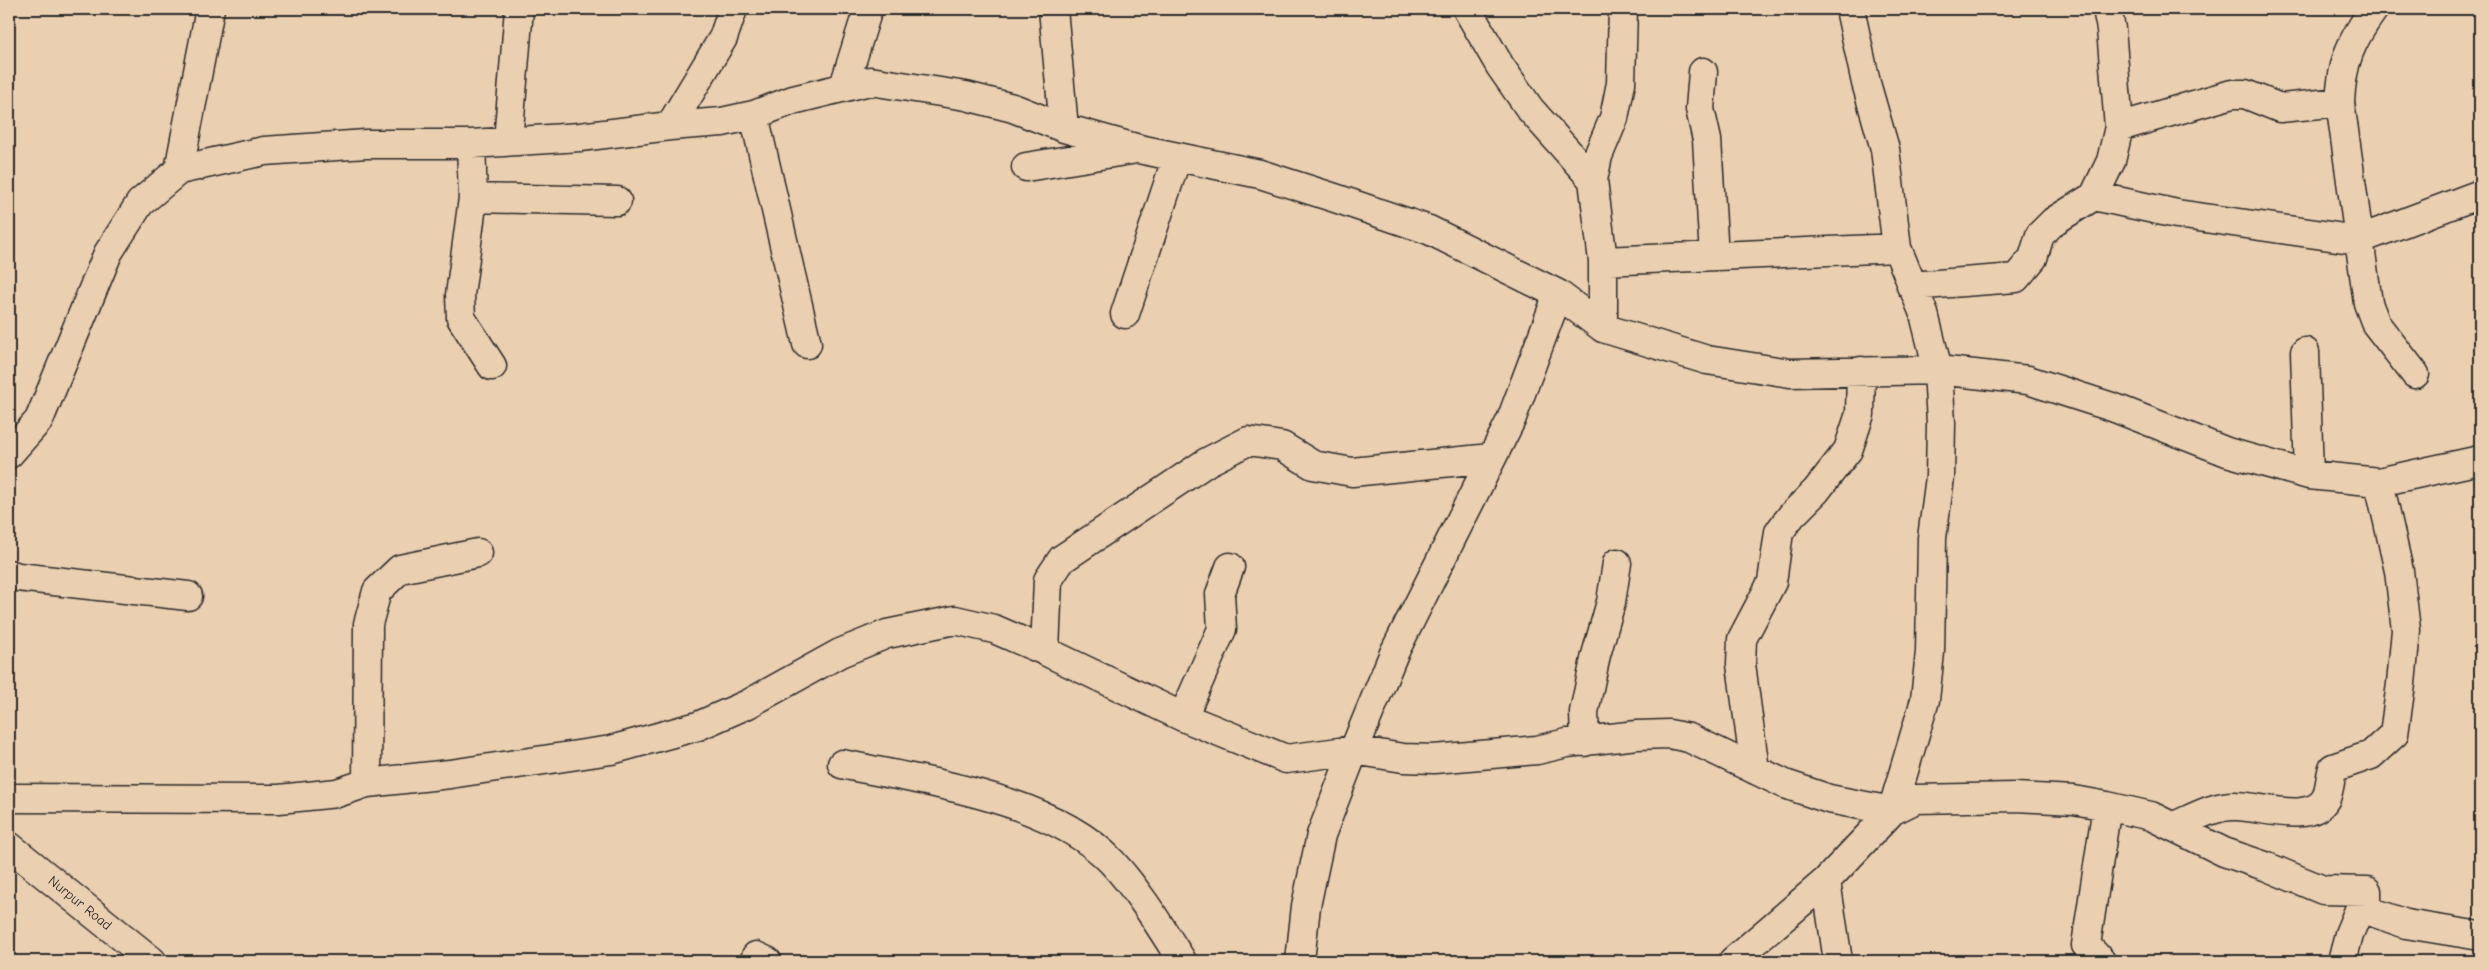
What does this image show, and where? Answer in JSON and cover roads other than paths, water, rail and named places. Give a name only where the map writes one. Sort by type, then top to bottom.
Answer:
[{"type":"street","points":[[179,170],[210,9]]},
{"type":"street","points":[[508,142],[519,9]]},
{"type":"street","points":[[670,126],[724,38],[733,9]]},
{"type":"street","points":[[844,86],[868,9]]},
{"type":"street","points":[[1052,9],[1064,128]]},
{"type":"street","points":[[1467,9],[1500,66],[1530,109],[1593,180]]},
{"type":"street","points":[[1604,328],[1604,261],[1593,180],[1598,156],[1614,118],[1621,83],[1623,9]]},
{"type":"street","points":[[1850,9],[1866,83],[1885,149],[1897,248],[1924,314],[1938,370],[1941,423],[1940,477],[1932,538],[1930,652],[1924,700],[1892,811]]},
{"type":"street","points":[[1911,286],[2016,278],[2033,258],[2040,235],[2054,220],[2094,196],[2111,161],[2119,127],[2111,29],[2107,9]]},
{"type":"street","points":[[2374,9],[2347,52],[2342,73],[2340,102],[2368,303],[2376,324],[2415,374]]},
{"type":"street","points":[[1703,72],[1700,109],[1707,140],[1714,256]]},
{"type":"street","points":[[9,454],[39,420],[108,253],[140,203],[179,170],[264,151],[366,144],[508,142],[580,137],[722,122],[754,115],[793,100],[870,81],[966,96],[1013,108],[1064,128],[1140,149],[1260,174],[1429,230],[1558,294],[1604,328],[1707,360],[1790,374],[1938,370],[2028,380],[2115,408],[2227,452],[2309,475],[2379,482],[2480,460]]},
{"type":"street","points":[[2119,127],[2232,94],[2245,94],[2280,108],[2340,102]]},
{"type":"street","points":[[754,115],[807,344]]},
{"type":"street","points":[[471,144],[473,198],[460,296],[461,318],[492,366]]},
{"type":"street","points":[[1026,167],[1140,149]]},
{"type":"street","points":[[1125,314],[1177,157]]},
{"type":"street","points":[[2094,196],[2177,214],[2358,240],[2480,194]]},
{"type":"street","points":[[473,198],[617,201]]},
{"type":"street","points":[[1604,261],[1897,248]]},
{"type":"street","points":[[1300,961],[1306,906],[1321,835],[1394,653],[1491,458],[1512,420],[1558,294]]},
{"type":"street","points":[[2305,352],[2309,475]]},
{"type":"street","points":[[1755,770],[1741,664],[1742,639],[1772,582],[1779,532],[1792,515],[1816,492],[1848,450],[1860,414],[1861,372]]},
{"type":"street","points":[[2430,471],[2480,440]]},
{"type":"street","points":[[1045,651],[1048,580],[1062,559],[1207,462],[1248,441],[1282,446],[1313,465],[1352,472],[1491,458]]},
{"type":"street","points":[[2174,826],[2213,810],[2234,806],[2298,813],[2316,809],[2326,798],[2333,768],[2371,755],[2394,734],[2406,630],[2399,571],[2379,482]]},
{"type":"street","points":[[367,783],[368,624],[377,591],[400,570],[478,553]]},
{"type":"street","points":[[1585,742],[1584,712],[1596,655],[1611,602],[1617,563]]},
{"type":"street","points":[[1183,717],[1222,629],[1220,594],[1230,567]]},
{"type":"street","points":[[9,574],[188,596]]},
{"type":"street","points":[[9,798],[279,799],[337,793],[367,783],[450,774],[611,750],[698,726],[748,704],[840,653],[887,634],[956,620],[994,630],[1045,651],[1183,717],[1286,759],[1354,750],[1403,758],[1434,759],[1537,750],[1567,742],[1585,742],[1637,735],[1669,734],[1689,738],[1785,784],[1829,798],[1892,811]]},
{"type":"street","points":[[842,764],[1000,798],[1070,828],[1112,862],[1152,914],[1182,961]]},
{"type":"street","points":[[1732,961],[1826,881],[1892,811],[1916,799],[2015,797],[2074,800],[2106,806],[2151,816],[2224,852],[2265,866],[2323,890],[2367,891]]},
{"type":"street","points":[[2101,961],[2086,945],[2106,806]]},
{"type":"street","name":"Nurpur Road","points":[[9,846],[152,961]]},
{"type":"street","points":[[1826,881],[1838,961]]},
{"type":"street","points":[[2367,891],[2367,910],[2406,924],[2480,936]]},
{"type":"street","points":[[2342,961],[2350,934],[2367,891]]}]
